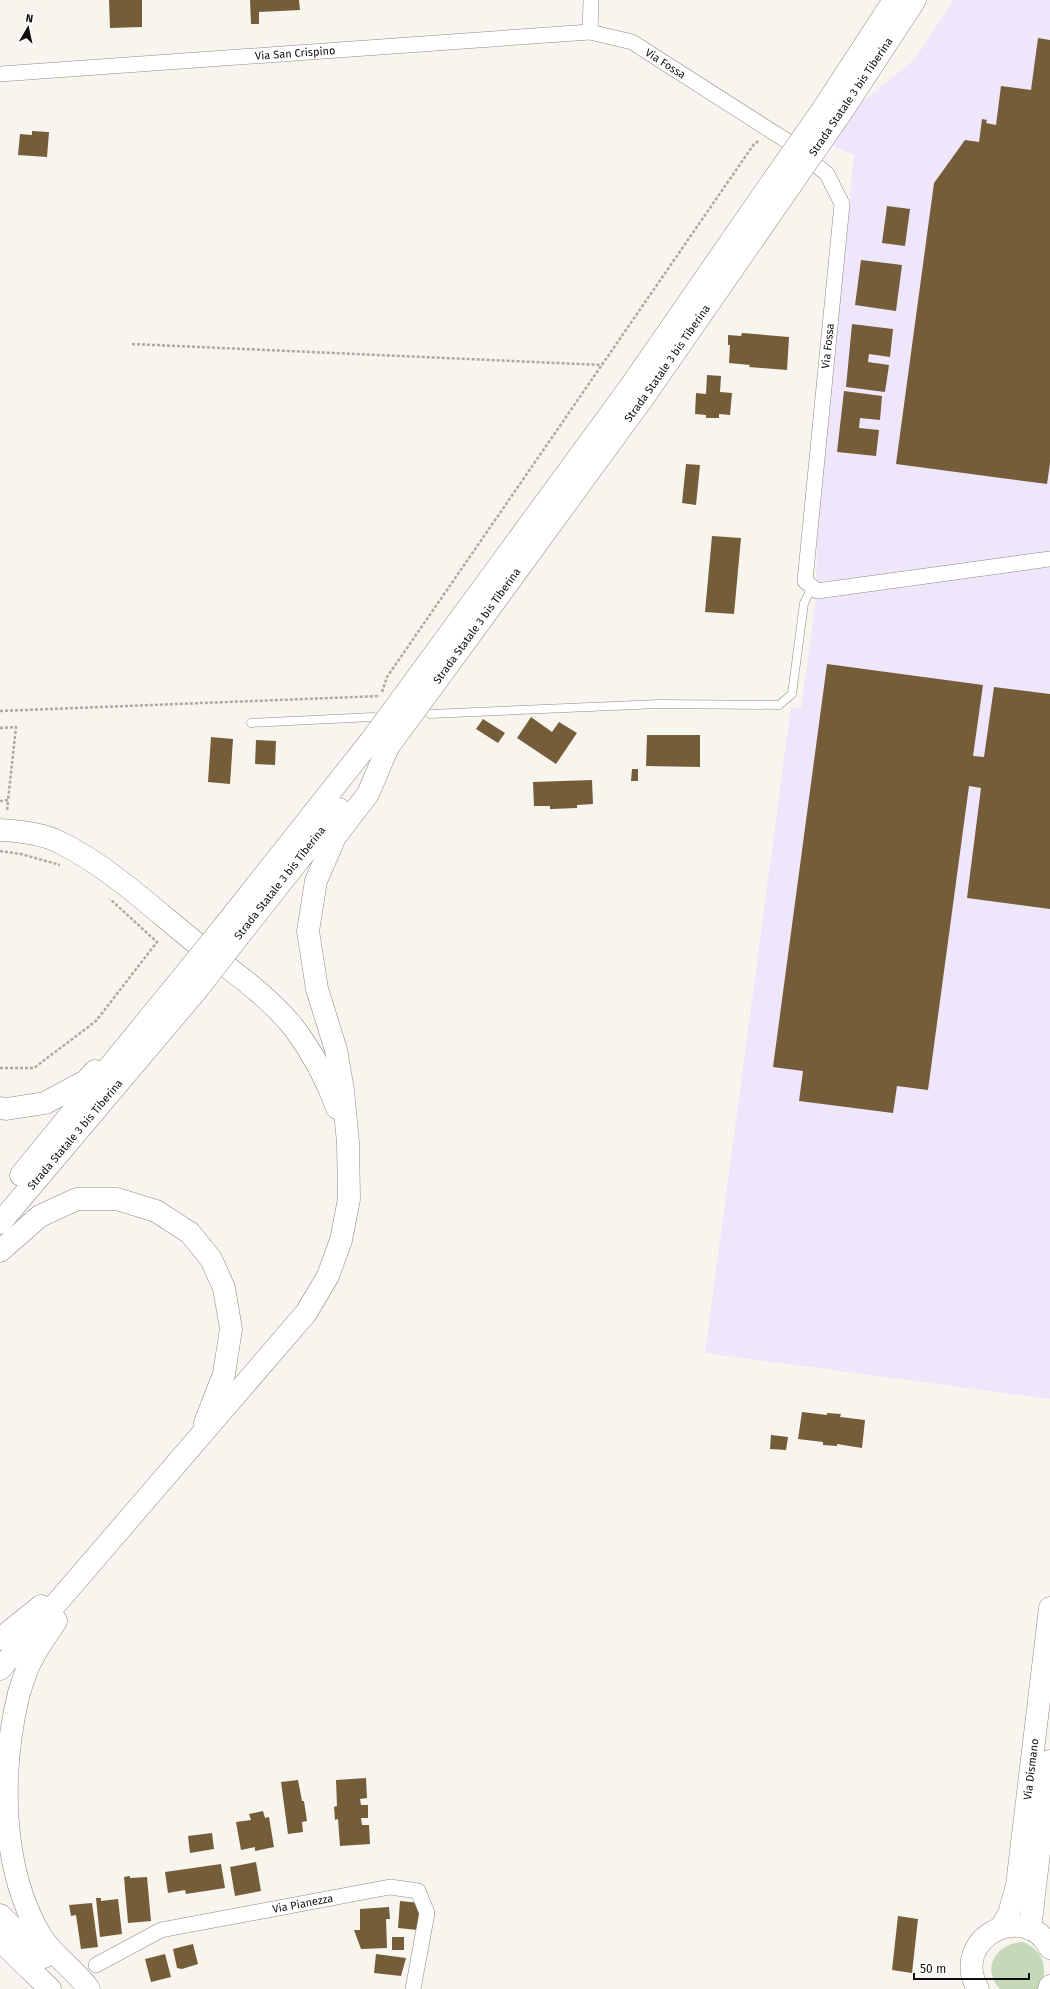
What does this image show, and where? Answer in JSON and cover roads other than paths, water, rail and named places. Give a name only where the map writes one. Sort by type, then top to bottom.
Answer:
[{"type":"main road","name":"Strada Statale 3 bis Tiberina","points":[[833,110],[894,0]]},
{"type":"main road","name":"Strada Statale 3 bis Tiberina","points":[[0,1223],[378,745],[431,673],[630,387],[784,180],[833,110],[915,0]]},
{"type":"main road","points":[[0,1669],[306,1313],[328,1276],[341,1240],[349,1198],[348,1143],[343,1090],[336,1050],[317,989],[308,931],[316,881],[335,837],[368,794],[378,745]]},
{"type":"main road","points":[[0,830],[22,831],[58,841],[96,862],[263,997],[293,1028],[314,1058],[332,1093],[348,1143]]},
{"type":"main road","name":"Strada Statale 3 bis Tiberina","points":[[0,1200],[189,984]]},
{"type":"main road","points":[[0,1108],[6,1109],[45,1103],[86,1081],[189,984]]},
{"type":"main road","points":[[0,1251],[40,1216],[77,1199],[117,1199],[156,1211],[190,1234],[211,1259],[224,1288],[230,1329],[224,1374],[199,1439]]},
{"type":"main road","points":[[0,1639],[87,1569]]},
{"type":"main road","points":[[87,1569],[29,1665],[10,1719],[2,1766],[1,1814],[7,1864],[24,1908],[42,1938],[89,1989]]},
{"type":"main road","name":"Via Dismano","points":[[1001,1927],[1009,1914],[1017,1885],[1050,1608]]},
{"type":"main road","name":"Via Dismano","points":[[1030,1929],[1050,1761]]},
{"type":"main road","points":[[0,1915],[76,1989]]},
{"type":"main road","points":[[978,1989],[974,1982],[972,1969],[973,1955],[979,1943],[989,1933],[1001,1927],[1015,1926],[1030,1929],[1041,1936],[1050,1948]]},
{"type":"main road","points":[[0,1940],[50,1989]]},
{"type":"street","points":[[590,32],[591,0]]},
{"type":"street","name":"Via San Crispino","points":[[0,74],[590,32]]},
{"type":"street","name":"Via Fossa","points":[[590,32],[632,42],[787,141],[827,174],[842,204],[805,581],[812,587]]},
{"type":"street","points":[[812,587],[817,592],[1050,559]]},
{"type":"street","name":"Via Pianezza","points":[[96,1965],[161,1930],[390,1887],[418,1891],[427,1913],[413,1989]]},
{"type":"lane","points":[[430,714],[659,704],[779,705],[792,694],[804,603],[812,587]]},
{"type":"lane","points":[[251,723],[373,717]]}]
